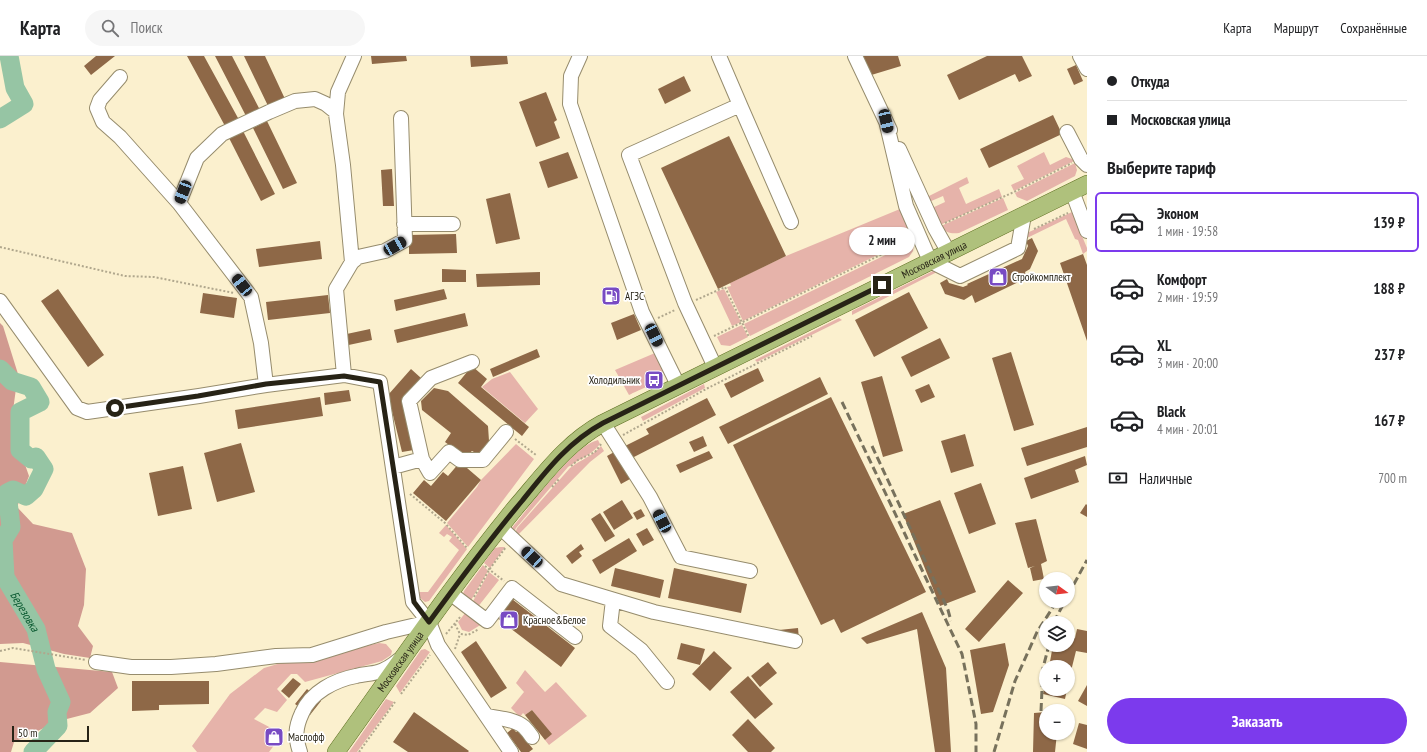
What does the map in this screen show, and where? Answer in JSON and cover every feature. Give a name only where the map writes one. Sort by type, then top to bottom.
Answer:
[{"type":"main road","name":"Московская улица","points":[[336,752],[404,656],[500,527],[562,453],[581,436],[607,429],[678,385],[949,253],[1080,187]]},
{"type":"street","points":[[352,262],[343,165],[336,112],[338,92],[354,56]]},
{"type":"street","points":[[580,56],[571,76],[570,104],[642,312],[678,385]]},
{"type":"street","points":[[719,56],[791,222]]},
{"type":"street","points":[[855,56],[935,228],[949,253]]},
{"type":"street","points":[[1080,56],[1087,69]]},
{"type":"street","points":[[120,77],[100,100],[97,108],[103,122],[120,137],[179,204],[251,297],[261,343],[266,384]]},
{"type":"street","points":[[179,204],[197,158],[222,134],[295,101],[315,99],[326,104],[336,112]]},
{"type":"street","points":[[715,367],[686,305],[629,155],[740,105]]},
{"type":"street","points":[[344,376],[336,289],[352,262],[358,257],[385,251],[405,240],[401,118]]},
{"type":"street","points":[[886,121],[906,206],[930,262],[960,276],[1018,248],[1024,215]]},
{"type":"street","points":[[1067,132],[1084,162]]},
{"type":"street","points":[[1080,187],[1079,208],[1087,231]]},
{"type":"street","points":[[404,224],[453,224]]},
{"type":"street","points":[[0,301],[76,408],[87,412],[198,396],[266,384],[344,376],[380,382],[414,602],[429,622],[438,645],[511,752]]},
{"type":"street","points":[[472,362],[431,378],[409,401],[422,459],[430,473],[449,452],[460,460],[483,460],[506,432]]},
{"type":"street","points":[[607,429],[650,497],[681,557],[750,571]]},
{"type":"street","points":[[393,467],[422,459]]},
{"type":"street","points":[[500,527],[561,584],[654,612],[795,641]]},
{"type":"street","points":[[450,593],[487,621],[512,588],[574,637]]},
{"type":"street","points":[[613,600],[610,626],[641,650],[667,682]]},
{"type":"street","points":[[96,662],[131,667],[171,667],[216,664],[276,656],[312,655],[386,632],[429,622]]},
{"type":"street","points":[[300,752],[296,740],[297,729],[303,710],[314,696],[328,685],[355,676],[378,672],[390,667],[404,656]]},
{"type":"street","points":[[486,716],[501,718],[518,723],[524,727],[532,738]]},
{"type":"path","points":[[935,228],[1084,162]]},
{"type":"path","points":[[1021,235],[1079,208]]},
{"type":"path","points":[[703,342],[919,237]]},
{"type":"path","points":[[0,247],[125,276],[154,277],[251,297]]},
{"type":"path","points":[[647,322],[725,287],[749,337]]},
{"type":"path","points":[[569,468],[578,460],[595,452],[604,440],[607,429],[625,435],[708,388],[812,336]]},
{"type":"path","points":[[506,432],[536,455]]},
{"type":"path","points":[[548,492],[564,474]]},
{"type":"path","points":[[410,494],[445,523],[468,549]]},
{"type":"path","points":[[401,694],[468,607],[489,570],[512,538]]},
{"type":"path","points":[[483,564],[512,588]]},
{"type":"path","points":[[455,624],[460,634],[455,650]]},
{"type":"path","points":[[460,634],[468,635]]},
{"type":"path","points":[[0,651],[13,648],[96,662]]},
{"type":"path","points":[[359,752],[395,702]]},
{"type":"shaded area","points":[[1044,152],[1050,165],[1066,157],[1074,161],[1014,191],[1011,185],[1024,179],[1017,166]]},
{"type":"shaded area","points":[[1075,163],[1077,170],[1075,176],[1027,201],[1017,197],[1015,193]]},
{"type":"shaded area","points":[[967,177],[969,183],[959,188],[966,204],[999,189],[1002,197],[940,225],[932,208],[945,202],[943,196],[929,202],[927,197]]},
{"type":"shaded area","points":[[1003,198],[1008,210],[959,233],[949,232],[941,226]]},
{"type":"shaded area","points":[[900,209],[912,238],[743,321],[727,287],[731,286],[730,283],[786,256]]},
{"type":"shaded area","points":[[1072,212],[1087,248],[1087,251],[1083,254],[1078,240],[1075,239],[1066,219],[1027,238],[1027,233]]},
{"type":"shaded area","points":[[914,241],[913,251],[909,257],[750,336],[744,324]]},
{"type":"shaded area","points":[[937,269],[941,270],[852,315],[852,311]]},
{"type":"shaded area","points":[[724,289],[741,322],[732,326],[716,292]]},
{"type":"shaded area","points":[[839,318],[842,320],[757,362],[755,360]]},
{"type":"shaded area","points":[[0,323],[3,326],[18,374],[11,425],[29,476],[17,507],[33,524],[72,533],[86,569],[84,605],[78,626],[93,646],[90,658],[64,654],[23,643],[0,644]]},
{"type":"shaded area","points":[[742,325],[748,337],[730,346],[721,345],[717,337]]},
{"type":"shaded area","points":[[655,353],[661,362],[663,373],[656,381],[629,395],[615,370]]},
{"type":"shaded area","points":[[510,372],[538,409],[525,423],[482,387],[492,379]]},
{"type":"shaded area","points":[[704,384],[705,388],[643,421],[641,417]]},
{"type":"shaded area","points":[[598,440],[600,444],[597,448],[568,467],[516,528],[513,534],[511,529],[564,465],[588,444]]},
{"type":"shaded area","points":[[516,444],[534,459],[468,547],[447,523],[477,487],[481,480]]},
{"type":"shaded area","points":[[601,446],[604,451],[590,462],[516,537],[514,536],[517,528],[570,468],[594,453]]},
{"type":"shaded area","points":[[446,525],[467,549],[429,601],[425,602],[419,597],[418,592],[428,592],[459,550],[449,541],[452,537],[447,534],[444,537],[439,533]]},
{"type":"shaded area","points":[[505,547],[490,568],[484,563],[495,548]]},
{"type":"shaded area","points":[[483,565],[488,571],[470,602],[463,594],[464,591]]},
{"type":"shaded area","points":[[489,572],[499,580],[477,608],[472,603]]},
{"type":"shaded area","points":[[466,612],[482,624],[469,632],[462,630],[458,622]]},
{"type":"shaded area","points":[[379,643],[386,644],[392,651],[391,655],[382,661],[305,682],[297,674],[291,674],[277,689],[287,700],[277,712],[265,708],[254,719],[273,729],[267,737],[275,744],[269,752],[197,752],[192,746],[230,694],[264,668],[281,663],[315,658]]},
{"type":"shaded area","points":[[425,649],[430,652],[400,693],[396,686],[421,650]]},
{"type":"shaded area","points":[[0,662],[112,672],[118,688],[90,713],[59,721],[14,742],[11,752],[0,752]]},
{"type":"shaded area","points":[[525,670],[545,692],[556,682],[587,716],[549,745],[545,740],[551,734],[532,710],[525,715],[523,713],[520,717],[511,708],[524,692],[516,683]]},
{"type":"shaded area","points":[[386,699],[394,702],[357,752],[349,752]]},
{"type":"building","points":[[96,56],[115,56],[91,75],[84,66]]},
{"type":"building","points":[[187,56],[204,56],[238,118],[225,126]]},
{"type":"building","points":[[215,56],[232,56],[260,110],[246,116]]},
{"type":"building","points":[[244,56],[265,56],[285,99],[269,108]]},
{"type":"building","points":[[371,56],[406,56],[407,61],[372,64]]},
{"type":"building","points":[[470,56],[507,56],[508,64],[471,67]]},
{"type":"building","points":[[861,56],[898,56],[901,66],[868,76]]},
{"type":"building","points":[[987,56],[1022,56],[1032,76],[1019,82],[1015,74],[959,100],[947,75]]},
{"type":"building","points":[[1076,65],[1083,81],[1074,85],[1067,69]]},
{"type":"building","points":[[684,76],[691,91],[665,104],[658,89]]},
{"type":"building","points":[[546,92],[557,120],[554,122],[560,138],[536,147],[519,102]]},
{"type":"building","points":[[1053,115],[1062,134],[989,168],[980,149]]},
{"type":"building","points":[[267,121],[297,183],[283,189],[253,128]]},
{"type":"building","points":[[243,131],[275,194],[261,201],[229,138]]},
{"type":"building","points":[[729,136],[786,256],[718,289],[661,168]]},
{"type":"building","points":[[568,152],[578,178],[548,188],[539,162]]},
{"type":"building","points":[[392,169],[394,206],[383,206],[381,170]]},
{"type":"building","points":[[510,193],[520,239],[496,244],[486,199]]},
{"type":"building","points":[[456,234],[457,253],[409,254],[409,235]]},
{"type":"building","points":[[1032,238],[1038,251],[1030,269],[1025,272],[1027,278],[975,303],[972,295],[964,300],[945,294],[940,283],[947,279],[949,283],[963,287],[1022,259],[1028,246],[1026,241]]},
{"type":"building","points":[[320,241],[322,259],[259,267],[256,249]]},
{"type":"building","points":[[1083,254],[1087,265],[1087,341],[1060,263]]},
{"type":"building","points":[[442,269],[466,270],[466,282],[442,282]]},
{"type":"building","points":[[540,272],[540,285],[477,287],[476,274]]},
{"type":"building","points":[[58,289],[104,355],[88,367],[41,301]]},
{"type":"building","points":[[444,289],[447,299],[396,311],[394,300]]},
{"type":"building","points":[[909,292],[928,328],[874,357],[855,320]]},
{"type":"building","points":[[203,293],[237,298],[234,318],[200,313]]},
{"type":"building","points":[[328,295],[330,313],[268,320],[266,302]]},
{"type":"building","points":[[465,313],[468,326],[397,343],[394,330]]},
{"type":"building","points":[[634,314],[641,330],[617,340],[611,323]]},
{"type":"building","points":[[370,329],[372,340],[344,346],[342,335]]},
{"type":"building","points":[[940,338],[950,358],[911,377],[901,357]]},
{"type":"building","points":[[537,349],[540,357],[493,377],[490,369]]},
{"type":"building","points":[[1011,352],[1034,425],[1014,431],[992,358]]},
{"type":"building","points":[[472,366],[487,379],[481,387],[529,427],[522,436],[458,383]]},
{"type":"building","points":[[758,368],[764,381],[731,398],[724,384]]},
{"type":"building","points":[[411,369],[421,378],[403,399],[414,450],[402,452],[388,395]]},
{"type":"building","points":[[882,376],[903,451],[883,457],[861,382]]},
{"type":"building","points":[[820,377],[828,394],[728,444],[719,427]]},
{"type":"building","points":[[929,384],[935,397],[921,403],[915,390]]},
{"type":"building","points":[[434,388],[448,391],[488,426],[489,441],[478,454],[472,451],[465,457],[445,442],[451,433],[422,410],[421,401]]},
{"type":"building","points":[[349,390],[351,401],[325,405],[324,393]]},
{"type":"building","points":[[320,397],[323,416],[238,429],[235,410]]},
{"type":"building","points":[[831,397],[926,592],[841,633],[834,619],[821,625],[733,445]]},
{"type":"building","points":[[707,398],[716,415],[632,458],[625,446],[649,434],[646,429]]},
{"type":"building","points":[[1087,427],[1087,447],[1027,466],[1021,448]]},
{"type":"building","points":[[965,434],[974,466],[951,473],[941,441]]},
{"type":"building","points":[[703,436],[707,446],[694,452],[689,442]]},
{"type":"building","points":[[241,443],[255,492],[217,502],[204,453]]},
{"type":"building","points":[[625,446],[639,474],[621,484],[607,456]]},
{"type":"building","points":[[709,451],[713,458],[680,473],[676,465]]},
{"type":"building","points":[[1085,456],[1087,465],[1075,470],[1079,482],[1031,499],[1024,478]]},
{"type":"building","points":[[460,462],[481,480],[446,521],[413,493],[424,480],[431,486],[443,472],[448,476]]},
{"type":"building","points":[[183,466],[192,509],[158,516],[149,473]]},
{"type":"building","points":[[981,483],[996,524],[969,534],[954,493]]},
{"type":"building","points":[[622,500],[633,518],[614,530],[603,512]]},
{"type":"building","points":[[940,500],[976,592],[940,606],[903,514]]},
{"type":"building","points":[[1086,504],[1087,505],[1087,517],[1080,513]]},
{"type":"building","points":[[641,509],[645,516],[637,520],[633,513]]},
{"type":"building","points":[[600,513],[615,536],[605,542],[591,519]]},
{"type":"building","points":[[1036,519],[1047,561],[1041,564],[1043,572],[1039,572],[1039,580],[1033,581],[1030,568],[1035,566],[1028,568],[1015,523]]},
{"type":"building","points":[[647,528],[654,540],[643,546],[636,534]]},
{"type":"building","points":[[629,538],[637,551],[600,574],[592,560]]},
{"type":"building","points":[[581,544],[584,549],[579,552],[582,556],[572,564],[566,556]]},
{"type":"building","points":[[615,568],[664,580],[660,598],[611,586]]},
{"type":"building","points":[[674,568],[747,584],[741,613],[668,598]]},
{"type":"building","points":[[1008,580],[1023,593],[979,642],[965,629]]},
{"type":"building","points":[[512,599],[575,648],[561,667],[497,618]]},
{"type":"building","points":[[922,612],[946,668],[951,752],[935,752],[917,629],[867,644],[861,638]]},
{"type":"building","points":[[798,628],[799,639],[779,640],[779,630]]},
{"type":"building","points":[[1077,629],[1087,631],[1087,653],[1076,651],[1074,660],[1050,660],[1052,652],[1075,652],[1075,638]]},
{"type":"building","points":[[476,641],[507,688],[491,698],[461,652]]},
{"type":"building","points":[[681,643],[705,649],[700,665],[677,659]]},
{"type":"building","points":[[1005,643],[1009,665],[993,712],[981,714],[970,650]]},
{"type":"building","points":[[714,651],[732,668],[710,691],[692,674]]},
{"type":"building","points":[[768,662],[777,673],[760,687],[751,676]]},
{"type":"building","points":[[748,676],[773,704],[755,719],[730,692]]},
{"type":"building","points":[[293,678],[301,684],[289,698],[281,691]]},
{"type":"building","points":[[132,681],[209,681],[209,704],[159,705],[159,710],[132,711]]},
{"type":"building","points":[[1087,685],[1087,706],[1078,701]]},
{"type":"building","points":[[307,689],[321,701],[310,715],[295,704]]},
{"type":"building","points":[[1052,696],[1066,696],[1065,699]]},
{"type":"building","points":[[532,710],[552,734],[545,740],[525,715]]},
{"type":"building","points":[[414,712],[469,751],[408,752],[393,742]]},
{"type":"building","points":[[1034,713],[1039,713],[1039,740],[1056,740],[1055,752],[1033,752]]},
{"type":"building","points":[[748,719],[775,748],[771,752],[748,752],[732,735]]},
{"type":"building","points":[[1079,723],[1087,725],[1087,749],[1073,744]]},
{"type":"building","points":[[513,728],[516,732],[518,731],[533,749],[529,752],[521,752],[507,733]]},
{"type":"building","points":[[273,729],[282,736],[275,744],[267,737]]},
{"type":"waterway","name":"Березовка","points":[[0,119],[24,104],[15,88],[9,56]]},
{"type":"waterway","name":"Березовка","points":[[0,369],[12,381],[31,387],[40,402],[20,412],[20,450],[31,459],[36,457],[44,469],[34,489],[26,496],[13,490],[7,493],[11,527],[3,540],[5,577],[36,629],[46,669],[61,702],[57,712],[58,726],[33,752]]},
{"type":"railway","points":[[842,402],[962,654],[976,724],[976,752]]},
{"type":"railway","points":[[872,446],[948,610],[951,621]]},
{"type":"railway","points":[[1075,582],[1087,560]]},
{"type":"railway","points":[[994,752],[1015,681],[1037,632],[1052,608]]},
{"type":"railway","points":[[1057,616],[1061,608]]},
{"type":"railway","points":[[1041,704],[1043,668],[1047,652]]},
{"type":"place","name":"Стройкомплект","points":[[998,277]]},
{"type":"place","name":"АГЗС","points":[[611,296]]},
{"type":"place","name":"Холодильник","points":[[654,380]]},
{"type":"place","name":"Красное&Белое","points":[[509,620]]},
{"type":"place","name":"Маслофф","points":[[274,737]]},
{"type":"route","points":[[115,408],[266,384],[344,376],[380,382],[414,602],[429,622],[500,527],[549,467],[581,436],[591,429],[882,285]]}]
